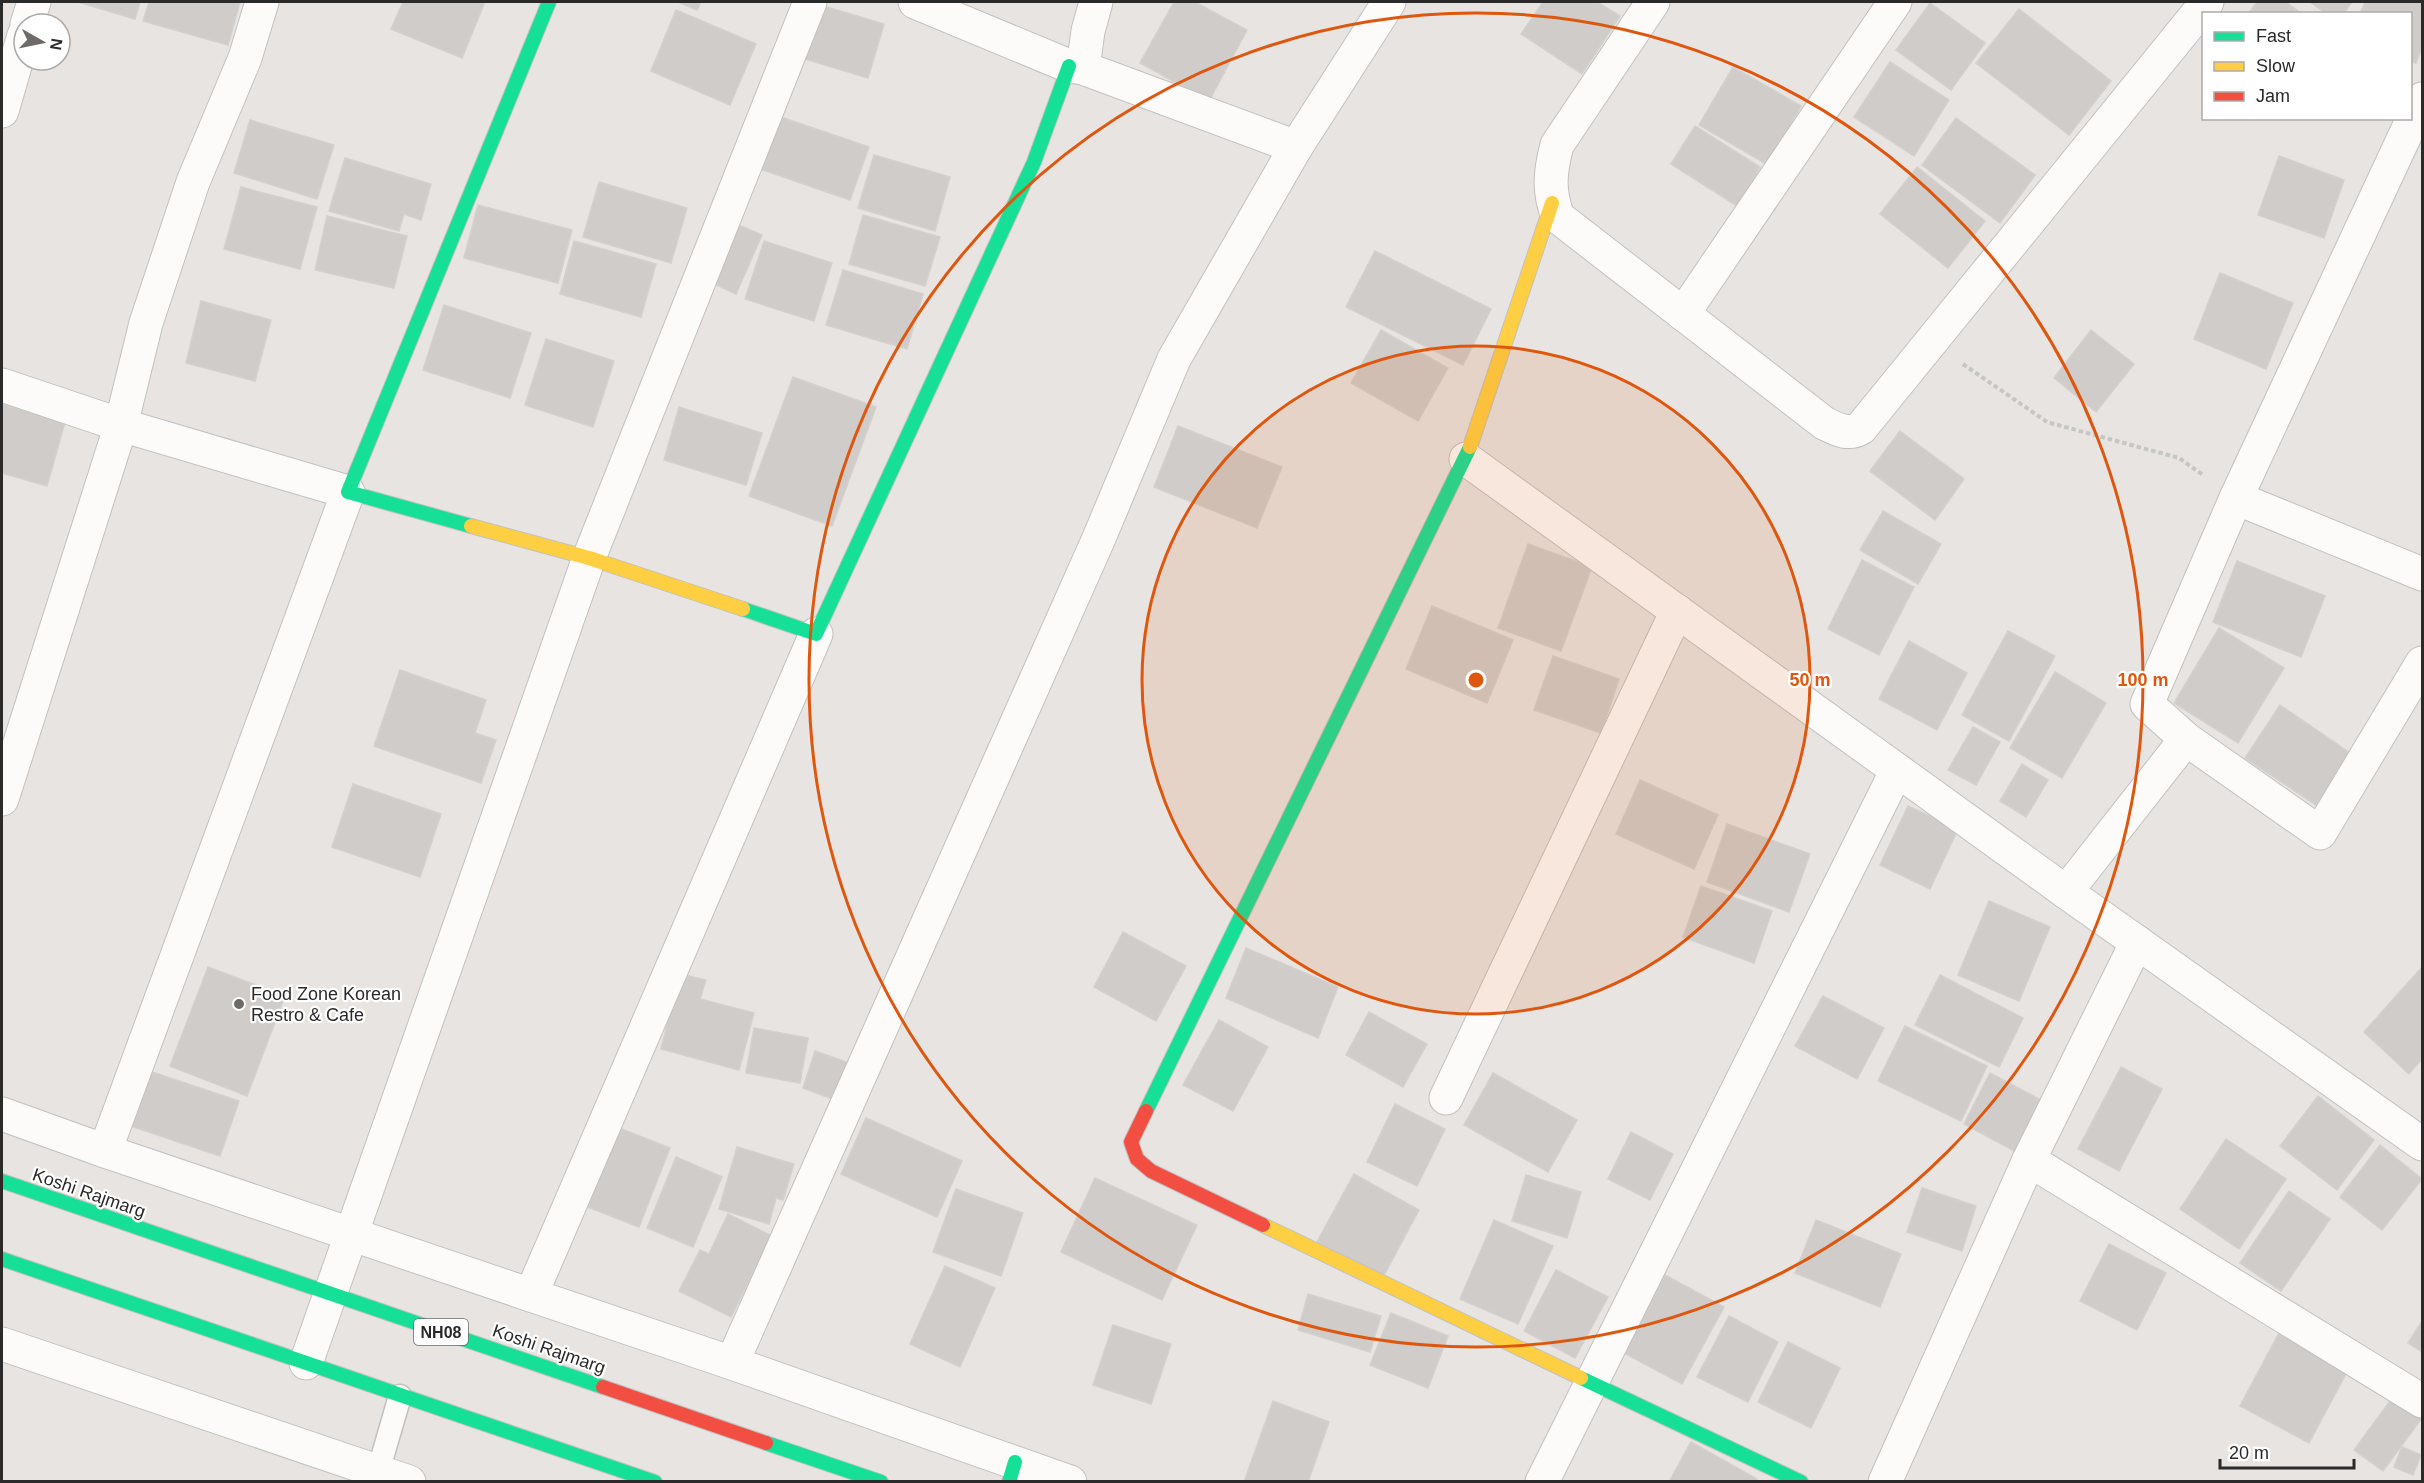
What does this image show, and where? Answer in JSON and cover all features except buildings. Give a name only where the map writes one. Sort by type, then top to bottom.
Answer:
[{"type":"street","points":[[2,799],[121,425],[146,323],[193,182],[245,58],[262,2]]},
{"type":"street","points":[[105,1151],[348,492],[549,2]]},
{"type":"street","points":[[306,1363],[589,558],[810,2]]},
{"type":"street","points":[[915,2],[1076,67],[1296,147]]},
{"type":"street","points":[[531,1295],[816,634],[1076,67],[1096,2]]},
{"type":"street","points":[[732,1363],[1094,549],[1174,358],[1296,147],[1389,2]]},
{"type":"street","points":[[1653,2],[1557,145],[1550,170],[1549,185],[1552,203],[1558,217],[1824,423],[1848,432],[1861,428],[2207,2]]},
{"type":"street","points":[[1683,314],[1895,2]]},
{"type":"street","points":[[2,111],[13,72]]},
{"type":"street","points":[[2422,99],[2236,498],[2147,704],[2186,739],[2320,833],[2422,663]]},
{"type":"street","points":[[1552,203],[1466,459],[1131,1142],[1137,1159],[1151,1171],[1801,1482]]},
{"type":"street","points":[[2,385],[121,425],[348,492],[589,558],[816,634]]},
{"type":"street","points":[[1466,459],[2066,892],[2422,1144]]},
{"type":"street","points":[[2236,498],[2422,574]]},
{"type":"street","points":[[1446,1098],[1677,611]]},
{"type":"street","points":[[2066,892],[2186,739]]},
{"type":"street","points":[[1542,1482],[1897,770]]},
{"type":"street","points":[[1884,1482],[2029,1160],[2136,942]]},
{"type":"street","points":[[2,1113],[105,1151],[732,1363],[1012,1472],[1070,1482]]},
{"type":"street","points":[[2029,1160],[2422,1401]]},
{"type":"street","name":"Koshi Rajmarg","points":[[2,1181],[881,1482]]},
{"type":"street","points":[[2,1259],[655,1482]]},
{"type":"street","points":[[2,1344],[376,1476],[409,1482]]},
{"type":"lane","points":[[376,1476],[400,1396]]},
{"type":"path","points":[[1931,341],[2047,422],[2179,458],[2236,498]]},
{"type":"traffic: fast","points":[[471,526],[348,492],[549,2]]},
{"type":"traffic: fast","points":[[743,609],[816,634],[1034,162],[1069,66]]},
{"type":"traffic: fast","points":[[1146,1111],[1470,447]]},
{"type":"traffic: fast","points":[[2,1181],[603,1387]]},
{"type":"traffic: fast","points":[[2,1259],[655,1482]]},
{"type":"traffic: fast","points":[[1581,1378],[1801,1482]]},
{"type":"traffic: fast","points":[[766,1443],[881,1482]]},
{"type":"traffic: fast","points":[[1009,1482],[1015,1462]]},
{"type":"traffic: slow","points":[[1470,447],[1552,203]]},
{"type":"traffic: slow","points":[[471,526],[589,558],[743,609]]},
{"type":"traffic: slow","points":[[1263,1225],[1581,1378]]},
{"type":"traffic: jam","points":[[1146,1111],[1131,1142],[1137,1159],[1151,1171],[1263,1225]]},
{"type":"traffic: jam","points":[[603,1387],[766,1443]]},
{"type":"place","name":"Food Zone Korean Restro & Cafe","points":[[239,1004]]}]
